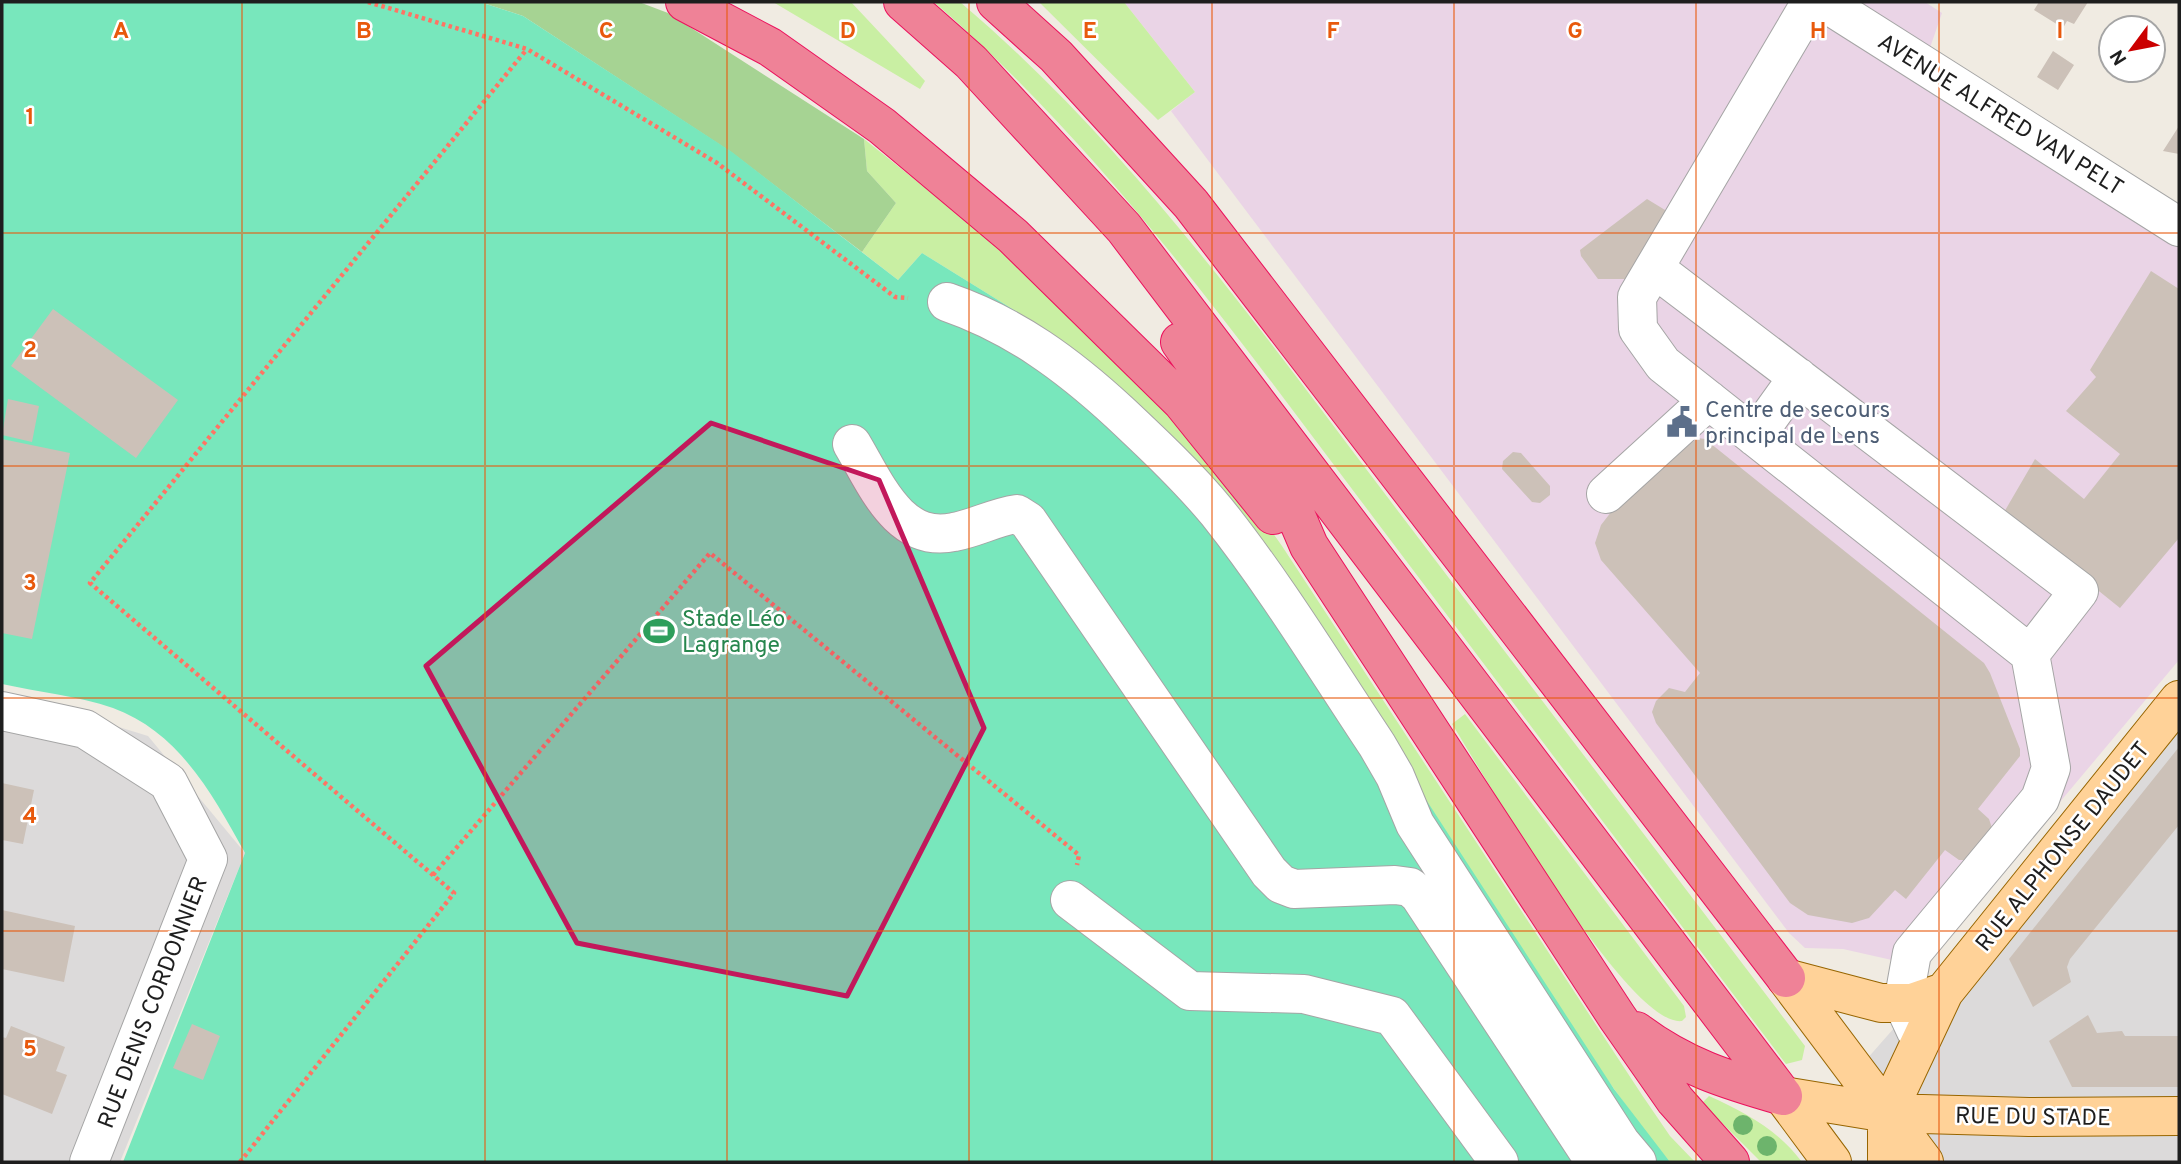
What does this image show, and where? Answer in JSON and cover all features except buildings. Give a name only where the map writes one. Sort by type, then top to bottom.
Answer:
[{"type":"highway","points":[[685,2],[770,47],[882,126],[1013,236],[1182,402],[1274,516],[1309,546]]},
{"type":"highway","points":[[903,2],[971,62],[1124,228],[1783,1096]]},
{"type":"highway","points":[[996,2],[1056,56],[1191,204],[1786,978]]},
{"type":"highway","points":[[1124,228],[1159,313],[1285,490],[1309,546],[1617,1017],[1675,1100],[1730,1162]]},
{"type":"highway","points":[[1617,1017],[1668,1056],[1717,1076],[1783,1096]]},
{"type":"main road","name":"RUE ALPHONSE DAUDET","points":[[1887,1113],[1944,992],[2179,700]]},
{"type":"main road","points":[[1786,978],[1860,999],[1903,1003],[1944,992]]},
{"type":"main road","points":[[1786,978],[1923,1162]]},
{"type":"main road","points":[[1783,1096],[1832,1162]]},
{"type":"main road","name":"RUE DU STADE","points":[[1783,1096],[1887,1113],[2029,1117],[2179,1116]]},
{"type":"main road","points":[[1887,1113],[1887,1162]]},
{"type":"street","points":[[1811,2],[1636,297],[1638,329],[1663,364],[2030,654],[2051,768],[2039,799],[1912,953],[1903,1003],[1921,1041]]},
{"type":"street","name":"AVENUE ALFRED VAN PELT","points":[[1824,2],[2179,227]]},
{"type":"street","points":[[1654,268],[2078,591],[2030,654]]},
{"type":"street","points":[[947,302],[989,316],[1083,379],[1151,442],[1215,510],[1258,565],[1377,745],[1395,776],[1415,824],[1621,1143],[1637,1162]]},
{"type":"street","points":[[1755,437],[1798,377]]},
{"type":"street","points":[[1606,494],[1709,401]]},
{"type":"street","points":[[852,444],[893,511],[914,530],[932,535],[955,532],[1017,514],[1028,521],[1269,872],[1281,884],[1294,889],[1395,885],[1410,887],[1419,895],[1595,1162]]},
{"type":"street","name":"RUE DENIS CORDONNIER","points":[[2,710],[85,729],[168,782],[208,859],[89,1162]]},
{"type":"street","points":[[1070,900],[1190,991],[1304,994],[1392,1016],[1499,1162]]},
{"type":"path","points":[[368,2],[527,48],[717,163],[895,297],[947,302]]},
{"type":"path","points":[[240,1162],[454,893],[90,583],[527,48]]},
{"type":"path","points":[[433,875],[710,554],[1079,855],[1070,900]]},
{"type":"highlighted area","points":[[711,423],[879,480],[984,728],[847,996],[577,943],[426,666]]},
{"type":"shaded area","points":[[1124,2],[1925,2],[1942,13],[1924,65],[2179,227],[2179,660],[1924,964],[1914,965],[1843,949],[1805,948],[1789,933],[1171,111],[1195,92]]},
{"type":"shaded area","points":[[2,691],[148,736],[245,853],[120,1162],[2,1162]]},
{"type":"shaded area","points":[[2179,704],[2179,1162],[1898,1162],[1844,1085]]},
{"type":"green space","name":"Stade Léo Lagrange","points":[[2,2],[480,2],[523,16],[732,152],[898,280],[922,253],[1014,310],[1093,365],[1282,578],[1614,1089],[1670,1162],[123,1162],[245,853],[207,788],[175,749],[157,733],[113,708],[2,684]]},
{"type":"green space","points":[[480,2],[639,2],[668,13],[864,139],[867,171],[896,203],[862,252],[731,152],[523,16]]},
{"type":"green space","points":[[773,2],[851,2],[925,81],[920,89]]},
{"type":"green space","points":[[934,2],[960,2],[1020,55],[1076,112],[1183,232],[1282,358],[1805,1046],[1802,1060],[1786,1064],[1262,369],[1160,240],[1052,116],[995,58]]},
{"type":"green space","points":[[1039,2],[1124,2],[1195,92],[1158,120]]},
{"type":"green space","points":[[864,139],[1003,250],[1238,484],[1282,546],[1642,1095],[1670,1136],[1695,1162],[1670,1162],[1648,1136],[1093,365],[1014,310],[922,253],[898,280],[862,252],[896,203],[867,171]]},
{"type":"green space","points":[[1465,714],[1684,1006],[1686,1017],[1682,1021],[1658,1012],[1628,984],[1559,894],[1452,724]]},
{"type":"green space","points":[[1709,1096],[1760,1123],[1782,1140],[1802,1162],[1761,1162],[1702,1103]]},
{"type":"place","name":"Centre de secours principal de Lens","points":[[1682,422]]},
{"type":"place","name":"Stade Léo Lagrange","points":[[659,631]]}]
